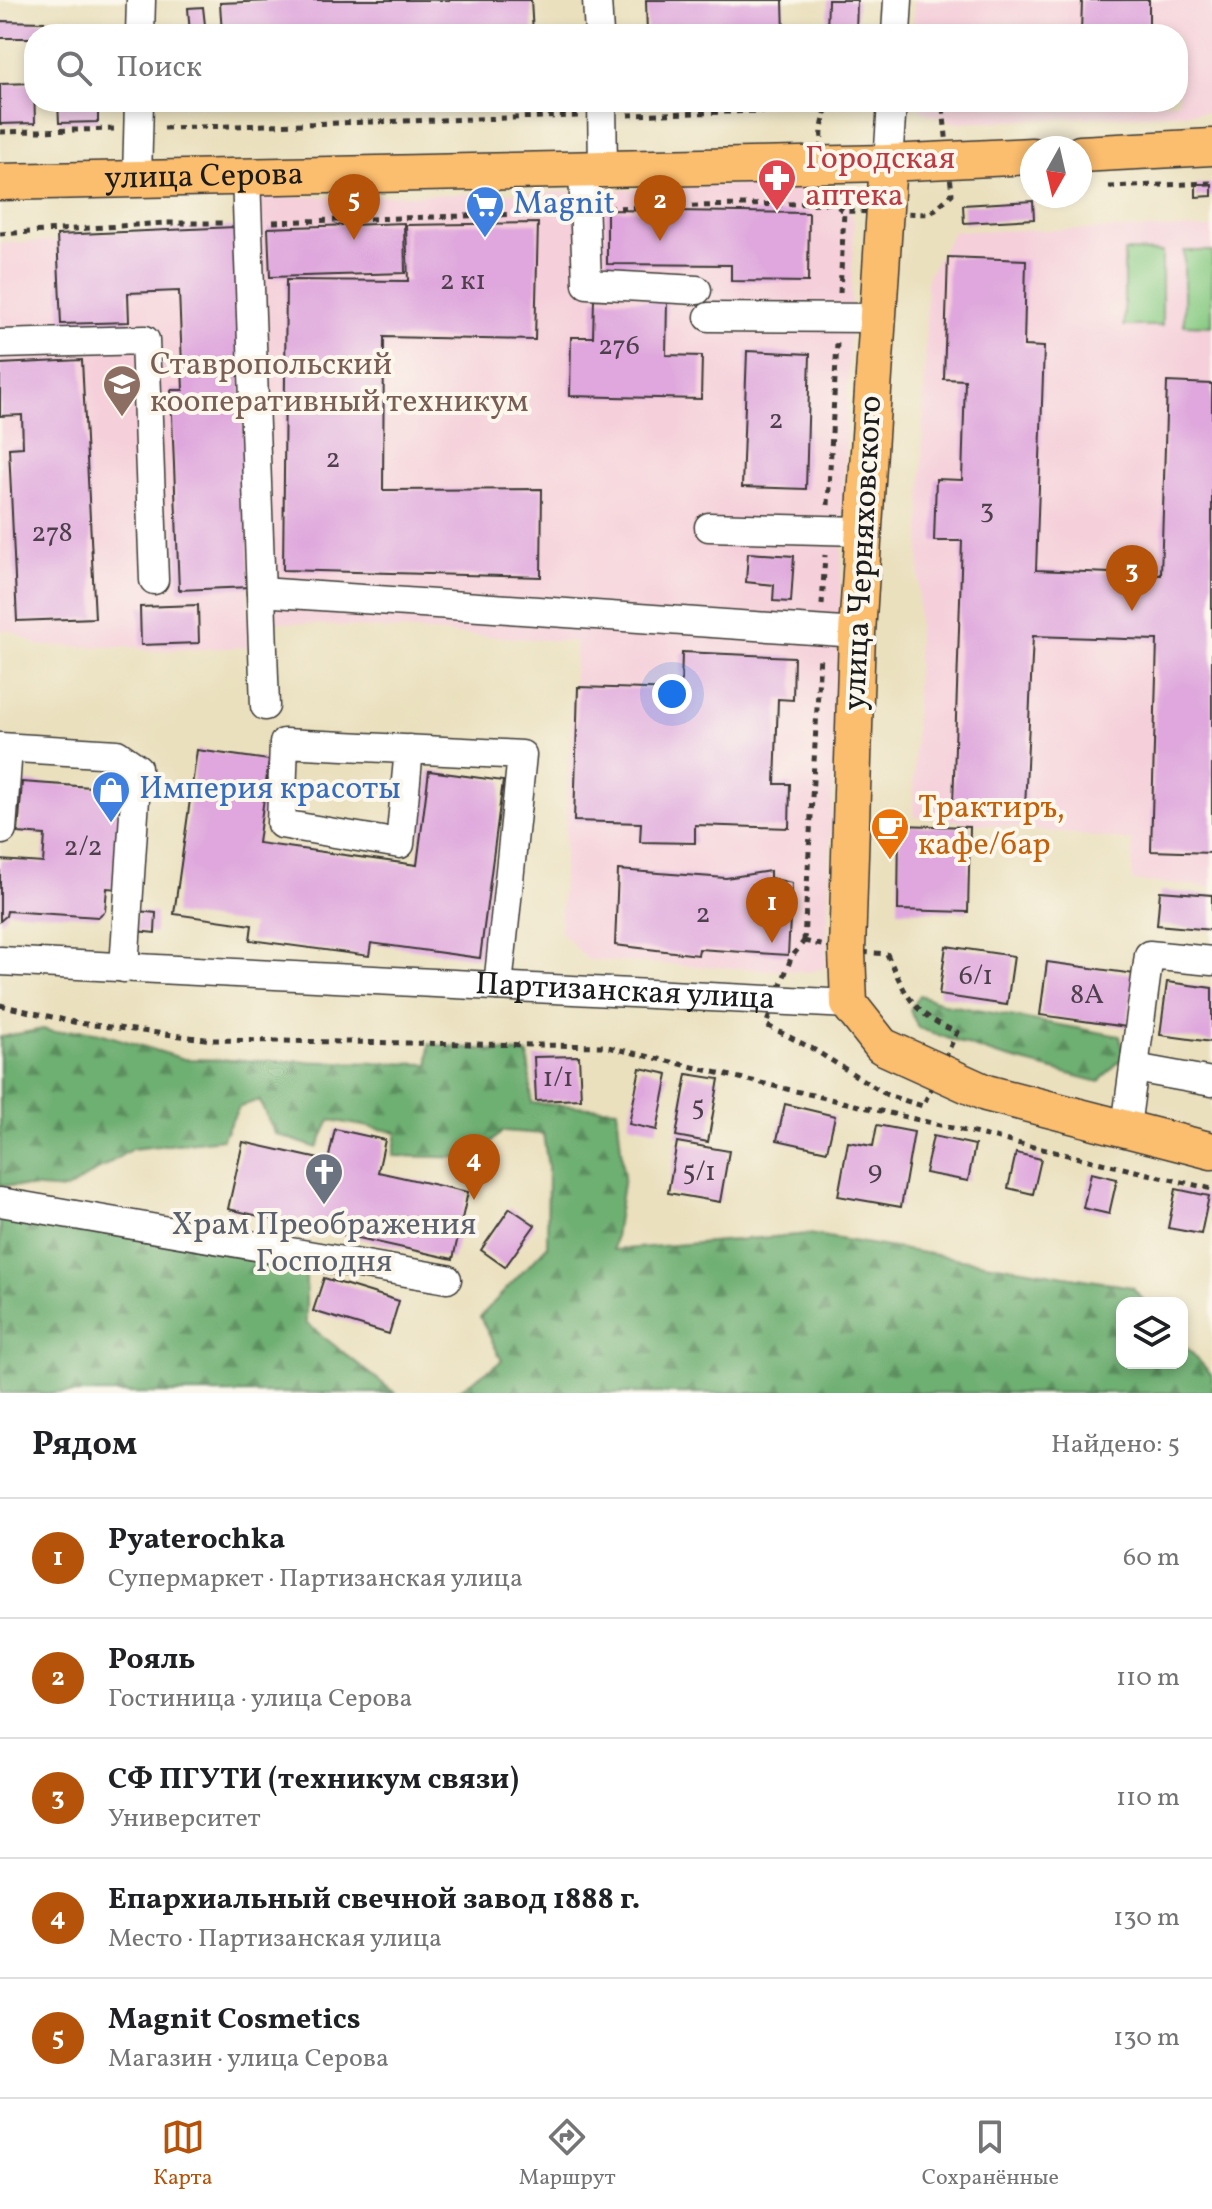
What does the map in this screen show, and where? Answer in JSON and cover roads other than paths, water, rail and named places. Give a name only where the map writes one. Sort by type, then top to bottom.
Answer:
[{"type":"main road","points":[[1092,153],[1212,147]]},
{"type":"main road","name":"улица Серова","points":[[0,182],[888,163],[1020,157]]},
{"type":"main road","name":"улица Черняховского","points":[[849,1004],[847,951],[857,633],[888,163]]},
{"type":"main road","points":[[849,1004],[882,1046],[986,1093],[1212,1151]]},
{"type":"street","points":[[140,24],[141,0]]},
{"type":"street","points":[[597,0],[598,24]]},
{"type":"street","points":[[897,24],[898,0]]},
{"type":"street","points":[[137,179],[139,112]]},
{"type":"street","points":[[602,112],[585,212],[587,284],[697,290]]},
{"type":"street","name":"улица Черняховского","points":[[888,163],[891,112]]},
{"type":"street","points":[[246,176],[265,706]]},
{"type":"street","points":[[709,317],[878,318]]},
{"type":"street","points":[[0,344],[145,340],[154,580]]},
{"type":"street","points":[[709,527],[862,531]]},
{"type":"street","points":[[261,592],[857,633]]},
{"type":"street","points":[[409,749],[400,844],[281,824],[284,743],[409,749],[522,755],[498,986]]},
{"type":"street","points":[[0,829],[4,748],[117,754],[137,768],[124,968]]},
{"type":"street","points":[[1126,1127],[1149,955],[1212,961]]},
{"type":"street","name":"Партизанская улица","points":[[0,961],[849,1004]]},
{"type":"street","points":[[1135,1068],[1212,1082]]},
{"type":"street","points":[[0,1202],[447,1279]]},
{"type":"place","name":"Городская аптека","points":[[777,212]]},
{"type":"place","name":"Magnit","points":[[485,239]]},
{"type":"place","name":"Magnit Cosmetics","points":[[354,240]]},
{"type":"place","name":"Рояль","points":[[660,241]]},
{"type":"place","name":"Ставропольский кооперативный техникум","points":[[122,418]]},
{"type":"place","name":"СФ ПГУТИ (техникум связи)","points":[[1132,611]]},
{"type":"place","name":"Империя красоты","points":[[111,824]]},
{"type":"place","name":"Трактиръ, кафе/бар","points":[[890,861]]},
{"type":"place","name":"Pyaterochka","points":[[772,943]]},
{"type":"place","name":"Епархиальный свечной завод 1888 г.","points":[[474,1200]]},
{"type":"place","name":"Храм Преображения Господня","points":[[324,1206]]}]
